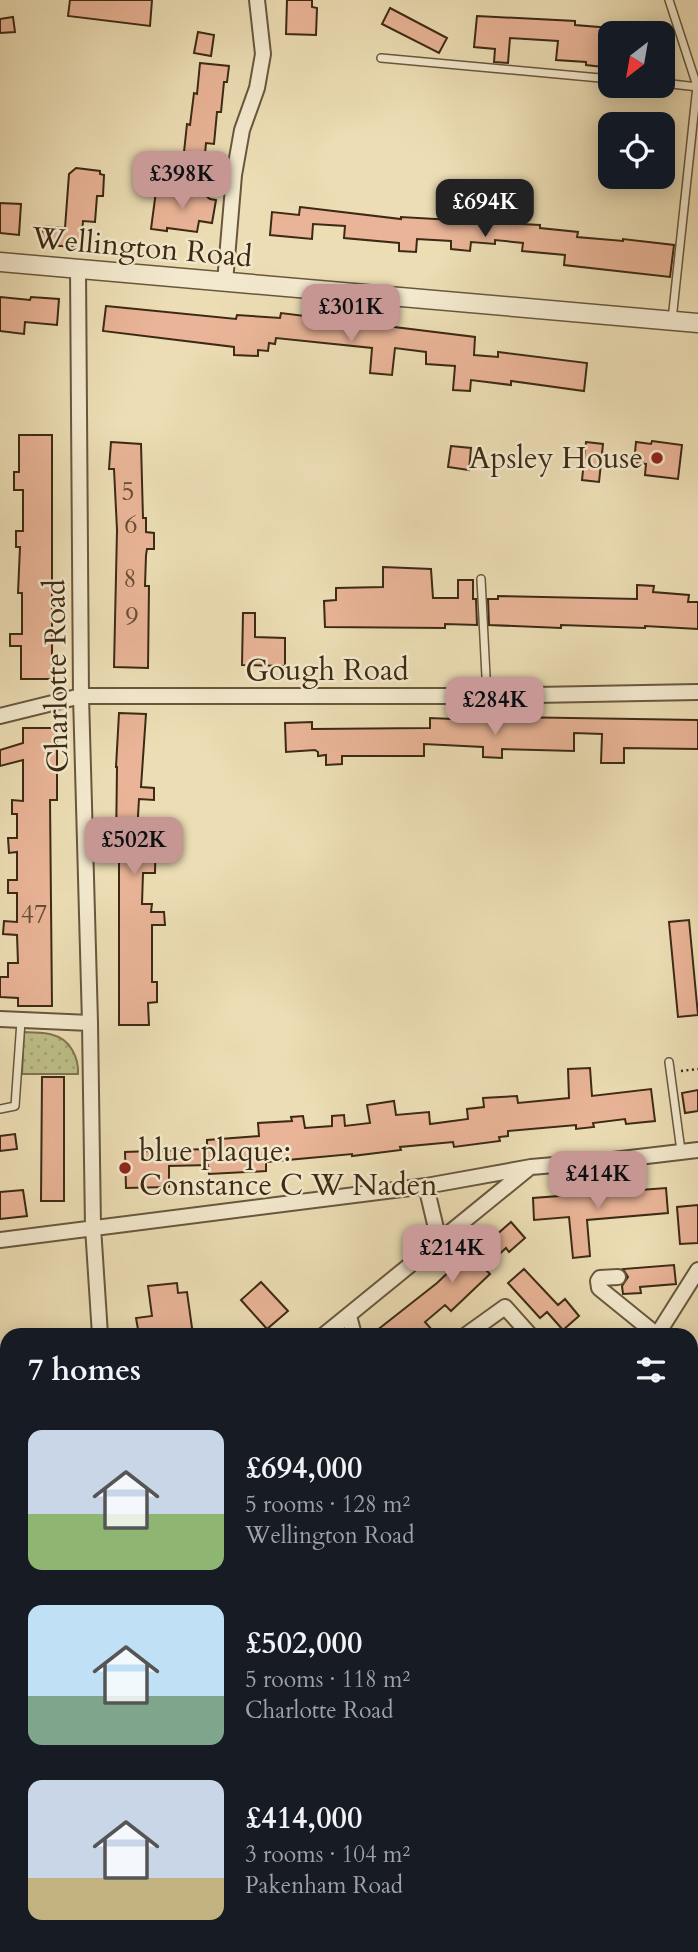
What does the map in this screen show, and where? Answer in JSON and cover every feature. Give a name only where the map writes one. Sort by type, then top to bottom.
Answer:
[{"type":"street","points":[[225,282],[234,175],[242,130],[257,88],[262,54],[257,0]]},
{"type":"street","name":"Wellington Road","points":[[0,262],[698,323]]},
{"type":"street","name":"Charlotte Road","points":[[78,268],[81,696],[93,1227],[100,1328]]},
{"type":"street","name":"Gough Road","points":[[0,716],[81,696],[487,696],[698,692]]},
{"type":"street","points":[[0,1019],[90,1023]]},
{"type":"street","points":[[0,1240],[426,1186],[531,1167],[698,1150]]},
{"type":"street","points":[[333,1328],[531,1167]]},
{"type":"street","points":[[426,1186],[439,1241]]},
{"type":"street","points":[[661,1328],[698,1270]]},
{"type":"street","points":[[618,1277],[600,1278],[599,1288],[648,1328]]},
{"type":"street","points":[[476,1328],[505,1307],[524,1328]]},
{"type":"street","points":[[349,1316],[352,1328]]},
{"type":"lane","points":[[669,0],[698,86],[672,321]]},
{"type":"lane","points":[[381,58],[598,78]]},
{"type":"lane","points":[[676,84],[698,86]]},
{"type":"lane","points":[[481,579],[487,696]]},
{"type":"lane","points":[[0,1109],[15,1106],[21,1020]]},
{"type":"lane","points":[[669,1062],[681,1151]]},
{"type":"path","points":[[671,1073],[698,1069]]},
{"type":"green space","points":[[24,1032],[59,1037],[69,1045],[75,1056],[78,1074],[22,1074]]},
{"type":"building","points":[[70,0],[152,0],[150,26],[68,16]]},
{"type":"building","points":[[287,0],[312,0],[312,7],[317,8],[316,35],[286,34]]},
{"type":"building","points":[[390,8],[447,38],[439,53],[382,24]]},
{"type":"building","points":[[477,16],[575,21],[575,25],[598,27],[598,66],[586,65],[586,62],[556,60],[558,41],[510,38],[508,63],[494,62],[495,49],[474,47]]},
{"type":"building","points":[[13,17],[15,32],[0,33],[0,19]]},
{"type":"building","points":[[198,32],[214,35],[211,56],[194,53]]},
{"type":"building","points":[[200,63],[229,66],[227,82],[224,82],[221,112],[217,112],[214,144],[206,143],[205,154],[184,152],[187,124],[190,125],[194,93],[197,94]]},
{"type":"building","points":[[76,168],[100,171],[100,174],[104,175],[103,196],[97,196],[95,222],[83,221],[81,248],[41,244],[43,226],[65,228],[69,174]]},
{"type":"building","points":[[199,190],[210,199],[216,200],[212,223],[199,221],[197,232],[151,229],[156,191],[196,195]]},
{"type":"building","points":[[0,203],[21,204],[19,235],[0,233]]},
{"type":"building","points":[[300,207],[401,219],[540,225],[540,228],[578,232],[577,237],[674,245],[670,277],[564,265],[565,255],[522,251],[523,243],[495,240],[495,244],[471,242],[470,251],[451,249],[451,241],[417,239],[416,252],[399,251],[399,243],[344,238],[345,226],[313,224],[312,239],[270,235],[272,212],[299,215]]},
{"type":"building","points":[[0,297],[59,299],[57,325],[25,322],[24,334],[0,331]]},
{"type":"building","points":[[106,306],[236,319],[237,315],[280,318],[281,313],[475,337],[474,355],[498,357],[498,352],[587,363],[584,391],[511,381],[511,385],[471,380],[470,391],[453,390],[455,366],[426,364],[426,352],[395,348],[392,375],[370,373],[372,348],[276,338],[275,344],[269,343],[268,351],[258,350],[258,356],[234,355],[234,347],[103,331]]},
{"type":"building","points":[[19,435],[52,435],[52,679],[21,679],[21,646],[10,646],[10,634],[22,634],[22,593],[18,593],[20,547],[16,547],[16,531],[23,531],[23,490],[14,490],[14,472],[19,472]]},
{"type":"building","name":"Apsley House","points":[[652,441],[682,445],[678,479],[645,475],[646,464],[634,463],[636,442],[651,444]]},
{"type":"building","points":[[111,442],[141,444],[143,518],[146,518],[146,532],[154,533],[154,549],[147,549],[146,555],[145,586],[149,586],[148,668],[114,667],[117,530],[114,469],[109,469]]},
{"type":"building","points":[[586,442],[603,444],[599,482],[582,480]]},
{"type":"building","points":[[451,446],[471,448],[469,470],[448,467]]},
{"type":"building","points":[[383,567],[431,569],[433,598],[458,598],[458,580],[473,580],[477,625],[445,624],[445,628],[325,627],[324,601],[336,600],[336,588],[383,587]]},
{"type":"building","points":[[637,585],[654,586],[653,592],[689,595],[688,602],[698,602],[698,629],[489,625],[488,599],[498,599],[498,596],[637,599]]},
{"type":"building","points":[[243,613],[255,613],[255,637],[285,638],[285,666],[242,665]]},
{"type":"building","points":[[119,713],[146,714],[141,787],[154,788],[154,800],[139,799],[138,816],[138,828],[156,829],[155,873],[143,873],[142,904],[152,904],[151,912],[164,912],[165,925],[152,925],[152,982],[157,982],[157,1002],[148,1003],[149,1025],[119,1025],[116,767]]},
{"type":"building","points":[[500,717],[698,720],[698,749],[624,748],[624,763],[601,763],[602,734],[574,733],[574,751],[502,749],[502,758],[483,757],[483,747],[424,744],[424,756],[342,756],[342,764],[326,765],[326,755],[318,756],[315,750],[286,752],[285,723],[312,722],[312,729],[430,728],[430,718],[500,721]]},
{"type":"building","points":[[23,728],[57,728],[57,800],[50,800],[52,1006],[18,1006],[18,998],[0,997],[0,977],[8,977],[8,963],[18,963],[17,935],[3,934],[4,921],[17,922],[17,893],[8,893],[8,880],[17,880],[17,852],[9,853],[8,838],[17,838],[17,814],[12,814],[12,800],[23,801],[23,760],[0,766],[0,750],[23,743]]},
{"type":"building","points":[[689,920],[698,1015],[678,1017],[669,922]]},
{"type":"building","points":[[590,1068],[592,1096],[651,1089],[655,1121],[626,1124],[625,1119],[593,1123],[594,1127],[576,1129],[576,1125],[508,1131],[508,1136],[499,1137],[500,1141],[454,1147],[453,1142],[400,1147],[401,1150],[352,1156],[266,1162],[266,1171],[209,1174],[208,1165],[169,1166],[169,1187],[126,1188],[125,1152],[207,1149],[207,1140],[259,1136],[258,1123],[292,1121],[291,1117],[303,1116],[305,1128],[332,1126],[332,1116],[344,1115],[345,1126],[370,1123],[367,1105],[394,1101],[396,1115],[429,1112],[430,1124],[468,1119],[467,1109],[484,1107],[483,1098],[517,1096],[518,1103],[569,1098],[568,1069]]},
{"type":"building","points":[[42,1077],[64,1077],[64,1201],[41,1201]]},
{"type":"building","points":[[698,1090],[698,1111],[685,1113],[682,1093]]},
{"type":"building","points":[[15,1134],[17,1149],[0,1151],[0,1136]]},
{"type":"building","points":[[666,1188],[668,1213],[587,1220],[590,1256],[573,1258],[569,1217],[534,1220],[533,1198]]},
{"type":"building","points":[[23,1190],[27,1216],[0,1219],[0,1192]]},
{"type":"building","points":[[698,1205],[698,1243],[680,1244],[677,1207]]},
{"type":"building","points":[[511,1222],[525,1238],[509,1252],[506,1248],[484,1268],[490,1274],[451,1311],[445,1305],[425,1322],[430,1328],[380,1328],[437,1283],[476,1246],[479,1250]]},
{"type":"building","points":[[674,1265],[676,1284],[640,1287],[641,1293],[623,1294],[622,1286],[628,1277],[623,1269]]},
{"type":"building","points":[[524,1269],[558,1305],[565,1299],[579,1316],[565,1328],[561,1328],[547,1312],[540,1318],[508,1283]]},
{"type":"building","points":[[261,1282],[288,1311],[266,1328],[241,1300]]},
{"type":"building","points":[[177,1283],[178,1293],[187,1292],[192,1328],[138,1328],[136,1318],[152,1316],[148,1286]]},
{"type":"place","name":"Apsley House","points":[[657,458]]},
{"type":"place","name":"blue plaque: Constance C W Naden","points":[[125,1168]]}]
